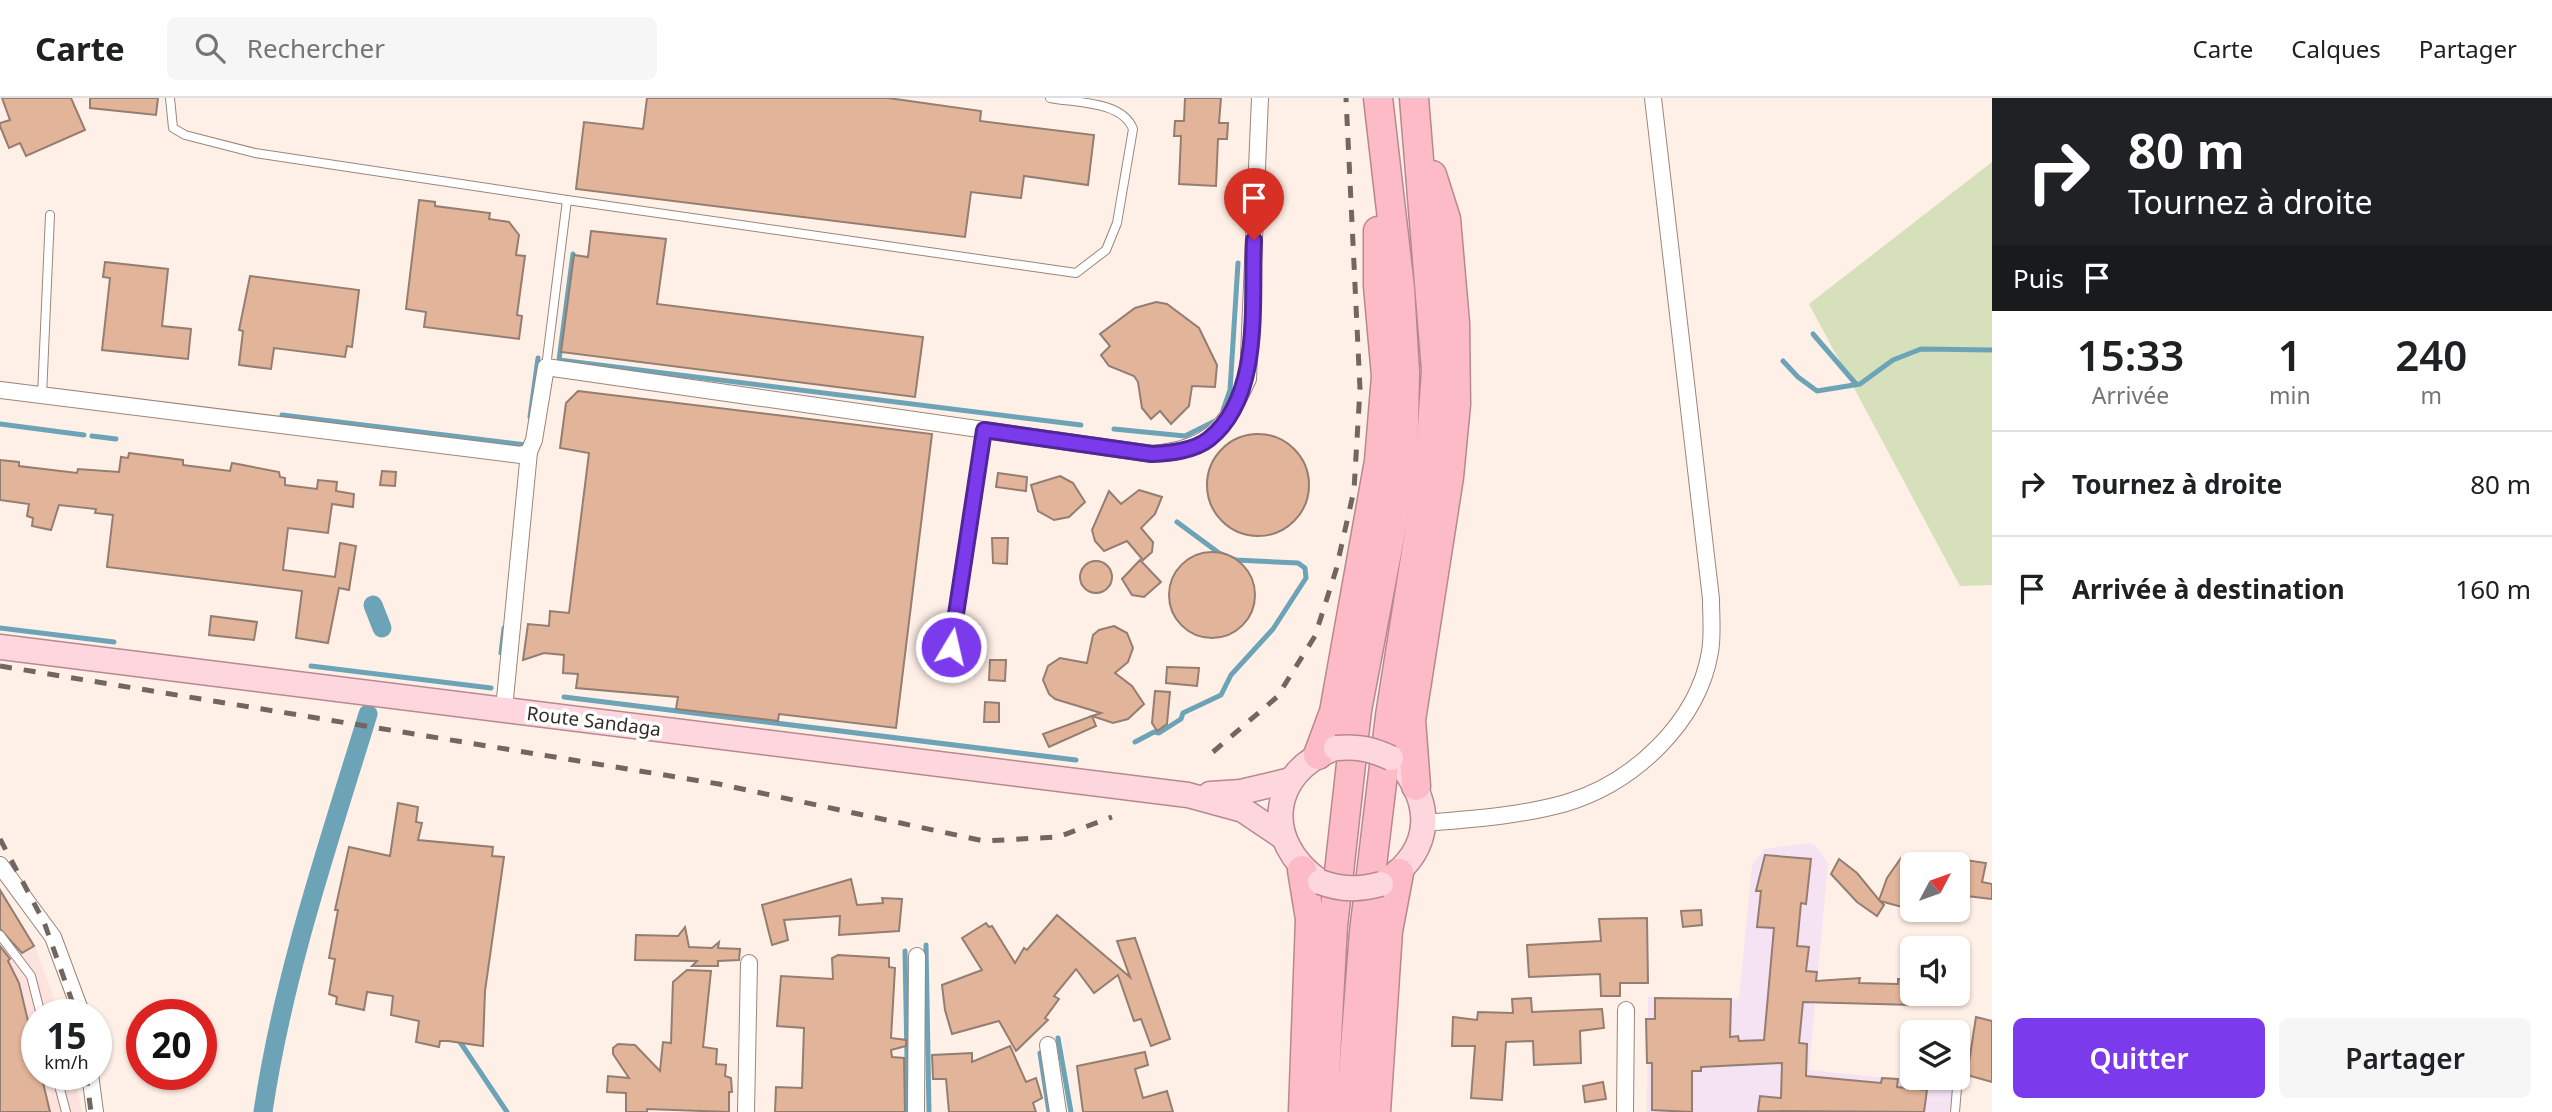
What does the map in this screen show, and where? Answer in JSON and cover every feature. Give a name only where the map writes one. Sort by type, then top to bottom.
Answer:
[{"type":"highway","points":[[1327,751],[1379,461],[1386,376],[1378,286],[1379,107]]},
{"type":"highway","points":[[1323,1112],[1333,926],[1357,710],[1403,468],[1405,373],[1400,288],[1379,107]]},
{"type":"highway","points":[[1350,1112],[1364,932],[1390,716],[1429,470],[1436,370],[1414,109]]},
{"type":"highway","points":[[1414,109],[1446,219],[1455,323],[1456,404],[1449,477],[1411,720],[1416,786]]},
{"type":"highway","points":[[1303,1112],[1311,876]]},
{"type":"highway","points":[[1376,1112],[1390,878]]},
{"type":"main road","name":"Route Sandaga","points":[[0,647],[1188,795]]},
{"type":"main road","points":[[1364,748],[1391,758],[1405,770],[1416,786],[1424,823],[1416,850],[1390,878],[1361,890],[1340,889],[1311,876],[1290,855],[1283,837],[1281,808],[1291,780],[1303,765],[1327,751],[1364,748]]},
{"type":"main road","points":[[1188,795],[1241,792],[1291,780]]},
{"type":"main road","points":[[1188,795],[1243,810],[1283,837]]},
{"type":"street","points":[[504,709],[528,452],[534,440],[546,368],[1152,454],[1178,452],[1208,440],[1231,415],[1248,379],[1260,98]]},
{"type":"street","points":[[1424,823],[1502,816],[1568,802],[1592,791],[1652,756],[1680,722],[1700,689],[1710,652],[1711,599],[1653,98]]},
{"type":"street","points":[[0,390],[508,454],[522,455],[528,452]]},
{"type":"street","points":[[0,865],[53,937],[76,999]]},
{"type":"street","points":[[916,956],[916,1112]]},
{"type":"street","points":[[746,1112],[749,963]]},
{"type":"street","points":[[1625,1112],[1626,1010]]},
{"type":"street","points":[[1048,1045],[1058,1112]]},
{"type":"street","points":[[93,1090],[96,1112]]},
{"type":"lane","points":[[170,98],[173,128],[185,135],[255,153],[1076,273],[1106,250],[1118,223],[1133,130],[1129,118],[1115,109],[1050,98]]},
{"type":"lane","points":[[546,368],[567,200]]},
{"type":"lane","points":[[42,396],[50,215]]},
{"type":"lane","points":[[951,647],[984,430]]},
{"type":"lane","points":[[0,935],[31,976],[37,999]]},
{"type":"lane","points":[[60,1090],[66,1112]]},
{"type":"lane","points":[[1955,1112],[1957,1090]]},
{"type":"shaded area","points":[[1808,843],[1816,846],[1828,863],[1809,1070],[1900,1079],[1900,1090],[1953,1090],[1949,1112],[1647,1112],[1648,997],[1739,999],[1752,865],[1764,849]]},
{"type":"shaded area","points":[[0,887],[35,946],[54,999],[21,999],[21,1090],[77,1090],[82,1112],[0,1112]]},
{"type":"green space","points":[[1992,162],[1992,585],[1960,586],[1809,304]]},
{"type":"building","points":[[2,98],[71,98],[85,130],[26,156],[20,143],[9,148],[0,126],[0,123],[10,120]]},
{"type":"building","points":[[90,98],[158,98],[156,115],[90,108]]},
{"type":"building","points":[[647,98],[888,98],[981,111],[980,121],[1094,135],[1088,185],[1024,176],[1021,198],[971,192],[965,237],[576,189],[584,122],[643,129]]},
{"type":"building","points":[[1185,98],[1221,98],[1219,123],[1228,123],[1227,139],[1218,139],[1216,186],[1179,184],[1181,136],[1174,136],[1175,121],[1184,121]]},
{"type":"building","points":[[419,200],[435,202],[435,206],[490,213],[489,219],[509,222],[519,235],[516,255],[525,256],[517,315],[522,316],[519,339],[424,327],[426,312],[406,309]]},
{"type":"building","points":[[591,231],[666,239],[657,304],[923,337],[915,397],[561,352],[574,255],[588,257]]},
{"type":"building","points":[[105,262],[168,269],[162,326],[191,329],[188,359],[102,350],[110,278],[103,277]]},
{"type":"building","points":[[250,276],[359,290],[352,347],[347,346],[345,357],[274,348],[271,369],[239,365],[243,331],[239,330]]},
{"type":"building","points":[[1156,302],[1167,304],[1199,328],[1217,365],[1215,387],[1192,386],[1189,406],[1171,424],[1160,411],[1151,419],[1142,408],[1138,382],[1134,376],[1109,366],[1101,355],[1110,346],[1100,334],[1135,308]]},
{"type":"building","points":[[578,391],[932,434],[896,728],[779,714],[778,721],[676,709],[678,697],[576,688],[578,674],[563,673],[564,655],[544,653],[523,660],[528,624],[549,626],[550,611],[569,613],[589,453],[560,448],[566,403]]},
{"type":"building","points":[[1258,434],[1278,438],[1294,449],[1305,465],[1309,485],[1305,505],[1294,521],[1278,532],[1258,536],[1238,532],[1222,521],[1211,505],[1207,485],[1211,465],[1222,449],[1238,438]]},
{"type":"building","points":[[129,453],[183,460],[183,465],[230,471],[232,463],[279,472],[280,477],[285,478],[285,485],[317,489],[318,480],[337,482],[336,491],[354,494],[353,507],[332,504],[328,533],[288,528],[283,570],[335,577],[340,543],[356,546],[349,590],[339,588],[328,643],[296,638],[302,591],[107,567],[113,515],[95,513],[96,509],[59,505],[51,530],[32,526],[33,518],[27,516],[29,504],[0,500],[0,460],[19,462],[19,466],[77,473],[78,469],[119,472],[121,457],[128,458]]},
{"type":"building","points":[[382,471],[396,472],[395,486],[380,485]]},
{"type":"building","points":[[998,473],[1027,477],[1026,491],[996,487]]},
{"type":"building","points":[[1060,476],[1073,483],[1085,502],[1069,517],[1054,520],[1038,511],[1031,485]]},
{"type":"building","points":[[1139,490],[1162,497],[1155,514],[1141,528],[1153,542],[1152,552],[1143,560],[1127,541],[1104,551],[1095,541],[1092,530],[1109,491],[1121,504]]},
{"type":"building","points":[[992,538],[1008,538],[1007,564],[993,563]]},
{"type":"building","points":[[1212,552],[1236,559],[1248,571],[1255,595],[1248,619],[1236,631],[1212,638],[1188,631],[1176,619],[1169,595],[1176,571],[1188,559]]},
{"type":"building","points":[[1140,560],[1161,582],[1144,597],[1132,595],[1122,579]]},
{"type":"building","points":[[1096,561],[1107,566],[1112,577],[1107,588],[1096,593],[1085,588],[1080,577],[1085,566]]},
{"type":"building","points":[[211,616],[257,622],[254,640],[209,635]]},
{"type":"building","points":[[1114,626],[1127,633],[1133,648],[1128,662],[1115,673],[1132,686],[1144,704],[1128,719],[1113,723],[1092,716],[1101,713],[1055,699],[1049,694],[1043,680],[1048,666],[1060,658],[1087,663],[1093,635],[1099,630]]},
{"type":"building","points":[[990,660],[1006,660],[1005,681],[989,680]]},
{"type":"building","points":[[1167,667],[1199,668],[1197,686],[1166,683]]},
{"type":"building","points":[[1155,691],[1170,692],[1167,724],[1157,731],[1152,723]]},
{"type":"building","points":[[985,702],[999,703],[999,722],[984,722]]},
{"type":"building","points":[[1092,716],[1096,726],[1049,747],[1043,734]]},
{"type":"building","points":[[398,803],[418,807],[416,822],[422,823],[418,840],[493,847],[492,856],[504,857],[485,991],[483,1046],[440,1041],[439,1047],[416,1042],[419,1021],[391,1015],[393,996],[367,992],[364,1010],[336,1004],[337,997],[329,994],[335,959],[329,958],[338,910],[335,910],[349,847],[390,856]]},
{"type":"building","points":[[1765,855],[1811,859],[1806,904],[1801,903],[1797,946],[1809,947],[1806,971],[1817,972],[1816,981],[1860,978],[1859,983],[1898,984],[1900,979],[1900,1005],[1803,1002],[1799,1043],[1807,1044],[1806,1076],[1881,1083],[1882,1078],[1898,1079],[1897,1087],[1900,1090],[1927,1090],[1924,1112],[1758,1111],[1760,1096],[1781,1098],[1782,1063],[1701,1067],[1701,1071],[1692,1071],[1692,1112],[1652,1110],[1652,1063],[1647,1063],[1646,1019],[1655,1019],[1655,998],[1731,999],[1730,1037],[1738,1036],[1739,1041],[1764,1040],[1774,928],[1757,927],[1761,891],[1756,891]]},
{"type":"building","points":[[1839,859],[1857,873],[1879,900],[1887,878],[1900,859],[1900,906],[1880,901],[1884,905],[1877,916],[1857,902],[1831,874]]},
{"type":"building","points":[[1970,861],[1986,863],[1982,882],[1992,884],[1992,899],[1970,896]]},
{"type":"building","points":[[851,879],[857,905],[883,903],[882,898],[902,899],[899,931],[839,935],[840,916],[784,920],[788,940],[772,945],[762,905]]},
{"type":"building","points":[[0,890],[34,946],[22,953],[0,929]]},
{"type":"building","points":[[1701,910],[1702,925],[1683,927],[1681,911]]},
{"type":"building","points":[[1057,915],[1130,977],[1117,941],[1135,938],[1170,1039],[1151,1046],[1141,1019],[1134,1021],[1118,975],[1094,993],[1076,969],[1054,996],[1059,999],[1045,1018],[1048,1020],[1016,1051],[999,1021],[952,1034],[942,985],[982,970],[962,938],[986,923],[989,927],[992,926],[1015,963],[1024,948],[1027,950]]},
{"type":"building","points":[[1647,918],[1648,983],[1620,983],[1620,996],[1601,996],[1600,974],[1529,977],[1527,945],[1601,941],[1599,919]]},
{"type":"building","points":[[685,927],[689,947],[712,948],[719,942],[718,948],[740,949],[739,960],[718,961],[718,966],[692,966],[697,961],[635,960],[636,935],[678,936]]},
{"type":"building","points":[[0,946],[10,959],[8,961],[19,983],[23,999],[21,1090],[45,1090],[50,1112],[0,1112]]},
{"type":"building","points":[[838,955],[889,958],[889,967],[895,968],[891,1038],[906,1040],[906,1046],[891,1050],[892,1057],[904,1058],[905,1112],[775,1112],[776,1087],[802,1088],[804,1028],[777,1026],[781,976],[833,979],[832,958]]},
{"type":"building","points":[[687,970],[711,971],[703,1047],[717,1049],[716,1064],[726,1065],[725,1076],[731,1078],[732,1092],[729,1092],[729,1112],[647,1109],[647,1112],[626,1112],[626,1093],[607,1092],[608,1076],[629,1078],[613,1054],[613,1048],[618,1044],[635,1045],[660,1071],[663,1042],[671,1043],[673,982]]},
{"type":"building","points":[[1531,998],[1532,1012],[1602,1009],[1604,1028],[1580,1031],[1581,1063],[1534,1065],[1533,1041],[1506,1042],[1502,1100],[1471,1098],[1475,1046],[1452,1046],[1453,1017],[1477,1020],[1478,1012],[1513,1013],[1512,999]]},
{"type":"building","points":[[1976,1017],[1992,1021],[1992,1082],[1970,1076]]},
{"type":"building","points":[[1010,1046],[1026,1082],[1036,1078],[1042,1098],[1033,1103],[1036,1112],[949,1112],[946,1079],[933,1079],[932,1055],[972,1053],[972,1062]]},
{"type":"building","points":[[1145,1052],[1148,1065],[1135,1069],[1143,1098],[1167,1091],[1173,1112],[1083,1112],[1077,1066]]},
{"type":"building","points":[[1603,1082],[1606,1099],[1585,1102],[1583,1086]]},
{"type":"waterway","points":[[573,254],[559,360],[1081,425]]},
{"type":"waterway","points":[[1223,410],[1230,390],[1238,263]]},
{"type":"waterway","points":[[1813,334],[1856,384]]},
{"type":"waterway","points":[[1783,361],[1817,391],[1860,384],[1893,360],[1921,349],[1992,350]]},
{"type":"waterway","points":[[530,417],[538,358]]},
{"type":"waterway","points":[[282,415],[526,445],[528,441]]},
{"type":"waterway","points":[[1114,429],[1185,436],[1215,421]]},
{"type":"waterway","points":[[0,424],[84,435]]},
{"type":"waterway","points":[[92,436],[116,439]]},
{"type":"waterway","points":[[1135,742],[1154,732],[1159,733],[1181,719],[1183,713],[1221,695],[1231,675],[1273,629],[1306,578],[1305,568],[1298,563],[1236,560],[1219,553],[1177,522]]},
{"type":"waterway","points":[[373,605],[382,628]]},
{"type":"waterway","points":[[0,628],[114,642]]},
{"type":"waterway","points":[[501,653],[504,628]]},
{"type":"waterway","points":[[311,666],[491,688]]},
{"type":"waterway","points":[[564,697],[1076,760]]},
{"type":"waterway","points":[[263,1112],[294,961],[368,714]]},
{"type":"waterway","points":[[926,945],[929,1112]]},
{"type":"waterway","points":[[905,951],[908,1112]]},
{"type":"waterway","points":[[456,1036],[507,1112]]},
{"type":"waterway","points":[[1058,1038],[1071,1112]]},
{"type":"waterway","points":[[1040,1053],[1049,1112]]},
{"type":"railway","points":[[1213,752],[1277,697],[1315,636],[1336,570],[1354,490],[1360,389],[1346,98]]},
{"type":"railway","points":[[0,666],[719,784],[984,841],[1058,837],[1112,817]]},
{"type":"railway","points":[[0,839],[44,922],[71,999]]},
{"type":"railway","points":[[88,1090],[91,1112]]},
{"type":"route","points":[[951,647],[984,430],[1152,454],[1178,452],[1208,440],[1231,415],[1248,379],[1254,240]]}]
